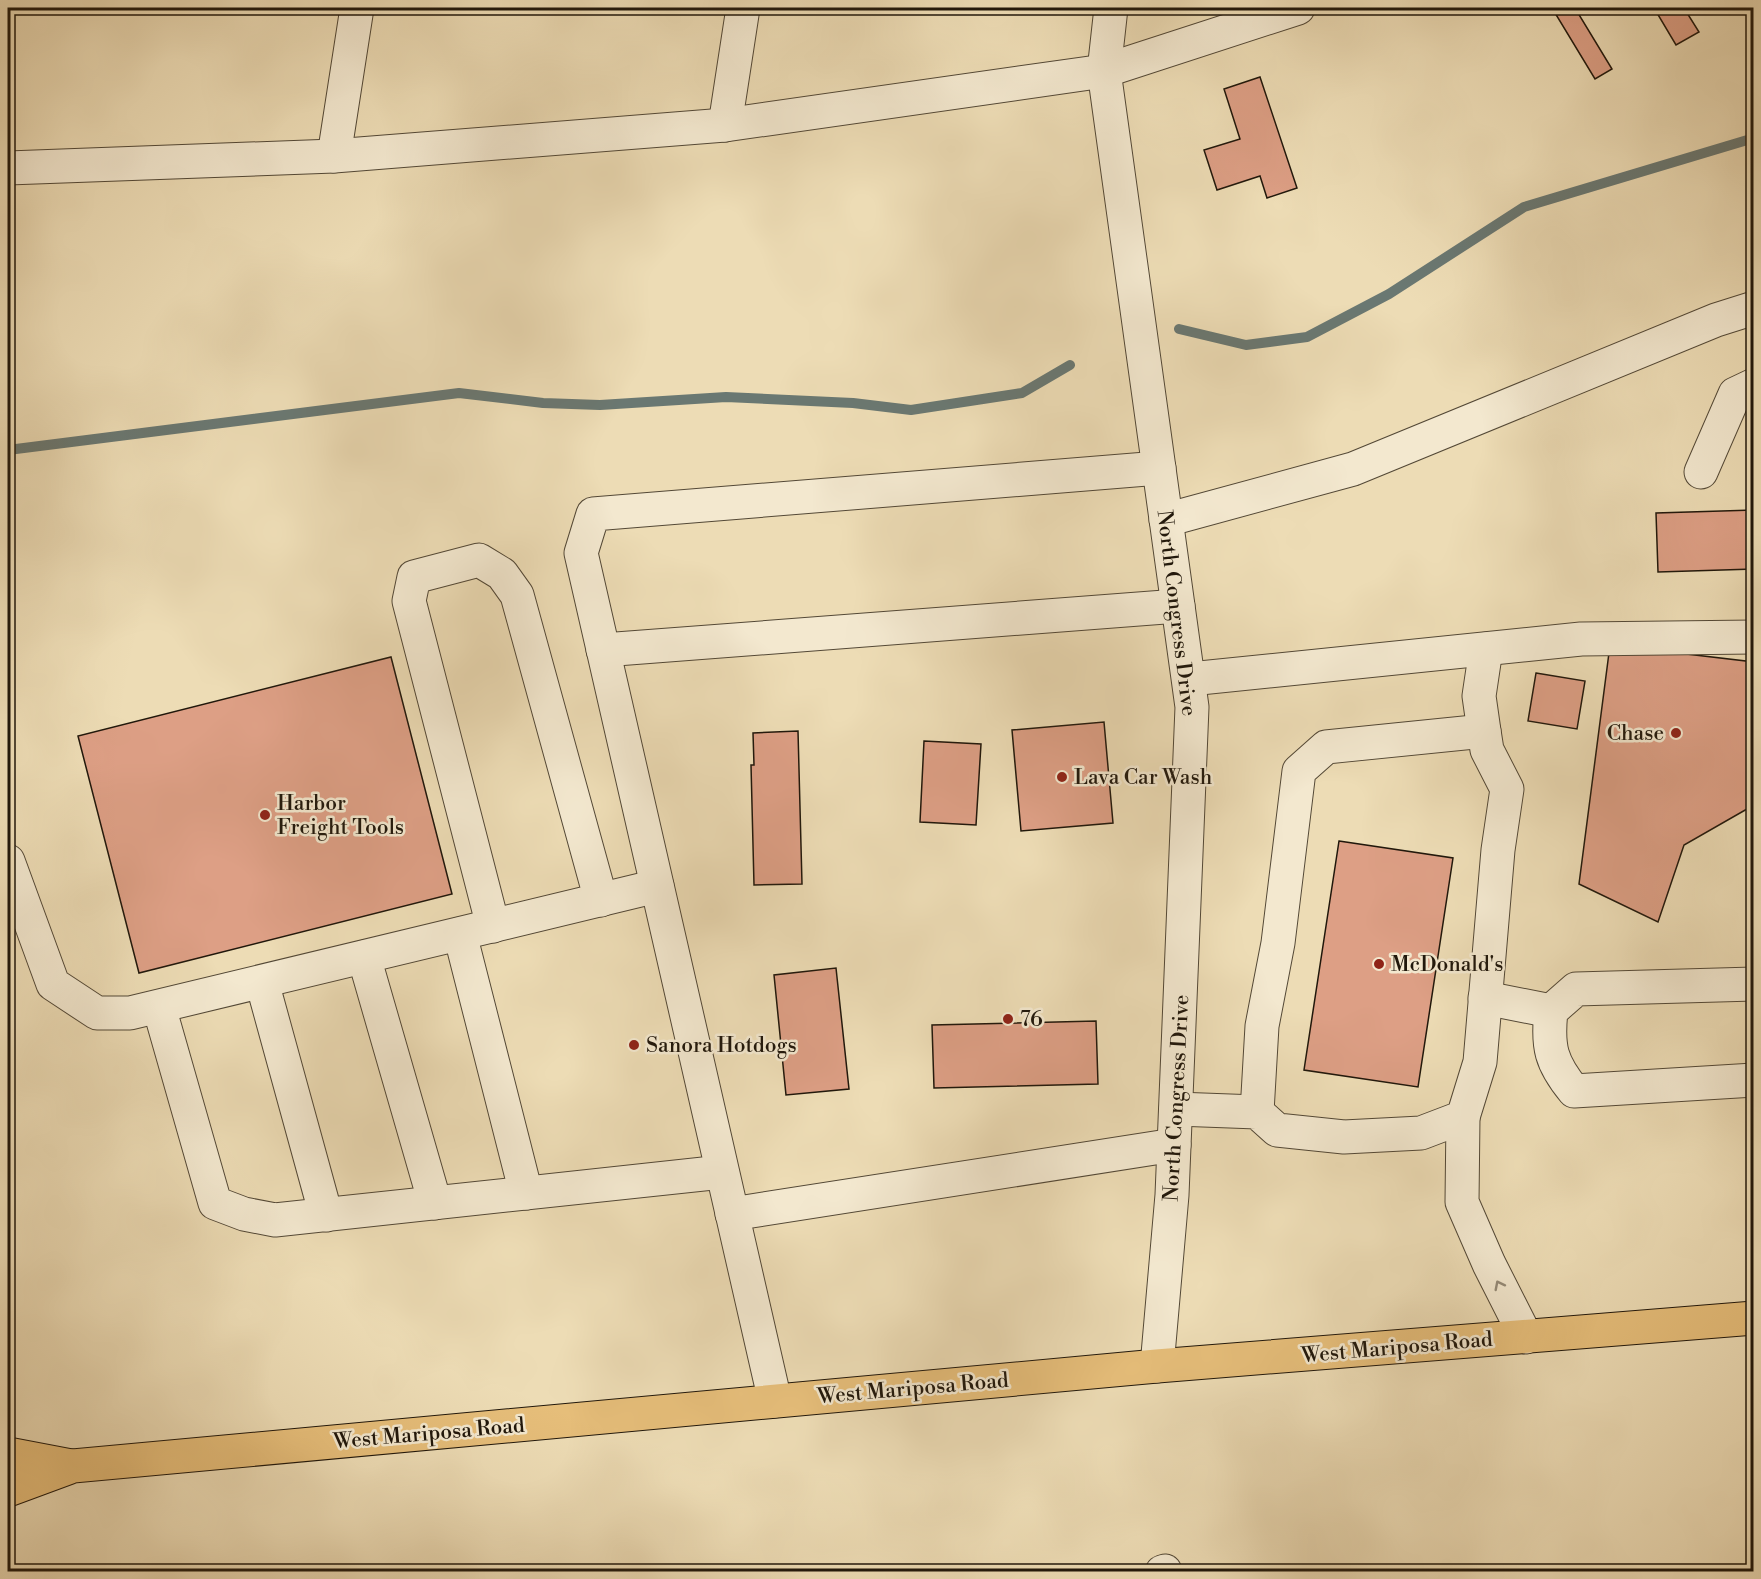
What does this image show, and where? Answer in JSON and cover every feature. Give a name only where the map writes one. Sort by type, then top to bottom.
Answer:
[{"type":"main road","name":"West Mariposa Road","points":[[8,1490],[73,1466],[1157,1366],[1754,1318]]},
{"type":"main road","name":"West Mariposa Road","points":[[8,1454],[73,1466]]},
{"type":"street","points":[[334,156],[357,8]]},
{"type":"street","points":[[725,125],[743,8]]},
{"type":"street","name":"North Congress Drive","points":[[1111,8],[1104,71],[1190,679],[1192,707],[1176,1109],[1157,1366]]},
{"type":"street","points":[[8,168],[334,156],[725,125],[1104,71],[1298,8]]},
{"type":"street","points":[[1166,520],[1353,469],[1716,320],[1754,309]]},
{"type":"street","points":[[1701,472],[1735,394],[1754,385]]},
{"type":"street","points":[[775,1401],[581,553],[593,514],[1159,468]]},
{"type":"street","points":[[493,926],[410,601],[414,577],[478,560],[502,574],[518,595],[601,900]]},
{"type":"street","points":[[603,650],[1178,606]]},
{"type":"street","points":[[1190,679],[1581,639],[1754,637]]},
{"type":"street","points":[[1486,649],[1479,696],[1487,750],[1506,789],[1497,850],[1480,1062],[1463,1118],[1462,1202],[1489,1264],[1526,1337]]},
{"type":"street","points":[[1257,1112],[1262,1026],[1278,943],[1299,771],[1326,747],[1484,731]]},
{"type":"street","points":[[8,861],[53,984],[97,1013],[130,1013],[657,886]]},
{"type":"street","points":[[460,934],[526,1192]]},
{"type":"street","points":[[363,957],[435,1203]]},
{"type":"street","points":[[262,981],[326,1215]]},
{"type":"street","points":[[1754,984],[1576,989],[1551,1011],[1548,1040],[1558,1072],[1574,1091],[1754,1080]]},
{"type":"street","points":[[1485,998],[1551,1011]]},
{"type":"street","points":[[159,1006],[215,1203],[244,1214],[275,1220],[722,1172]]},
{"type":"street","points":[[1176,1109],[1257,1112],[1277,1130],[1344,1137],[1421,1133],[1463,1118]]},
{"type":"street","points":[[732,1214],[1174,1145]]},
{"type":"building","points":[[1552,8],[1575,8],[1612,69],[1595,79]]},
{"type":"building","points":[[1654,8],[1684,8],[1699,32],[1676,45]]},
{"type":"building","points":[[1260,77],[1297,188],[1267,198],[1260,176],[1217,190],[1204,150],[1240,139],[1224,89]]},
{"type":"building","points":[[1754,510],[1754,569],[1658,572],[1656,513]]},
{"type":"building","name":"Chase","points":[[1610,645],[1754,662],[1754,805],[1684,845],[1658,922],[1579,884]]},
{"type":"building","name":"Harbor Freight Tools","points":[[391,657],[452,894],[139,973],[78,736]]},
{"type":"building","points":[[1536,673],[1585,681],[1577,729],[1528,721]]},
{"type":"building","name":"Lava Car Wash","points":[[1104,722],[1113,823],[1021,831],[1012,730]]},
{"type":"building","points":[[798,731],[802,884],[754,885],[751,765],[754,765],[753,733]]},
{"type":"building","points":[[924,741],[981,744],[976,825],[920,822]]},
{"type":"building","points":[[1339,841],[1453,858],[1418,1087],[1304,1070]]},
{"type":"building","points":[[836,968],[849,1089],[786,1095],[774,975]]},
{"type":"building","points":[[1096,1021],[1098,1084],[934,1088],[932,1025]]},
{"type":"waterway","points":[[1179,329],[1246,345],[1307,337],[1389,294],[1524,207],[1754,138]]},
{"type":"waterway","points":[[8,450],[459,393],[543,403],[600,405],[726,397],[853,403],[911,410],[1022,393],[1070,365]]},
{"type":"place","name":"Chase","points":[[1676,733]]},
{"type":"place","name":"Lava Car Wash","points":[[1062,777]]},
{"type":"place","name":"Harbor Freight Tools","points":[[265,815]]},
{"type":"place","name":"McDonald's","points":[[1379,964]]},
{"type":"place","name":"76","points":[[1008,1019]]},
{"type":"place","name":"Sanora Hotdogs","points":[[634,1045]]}]
